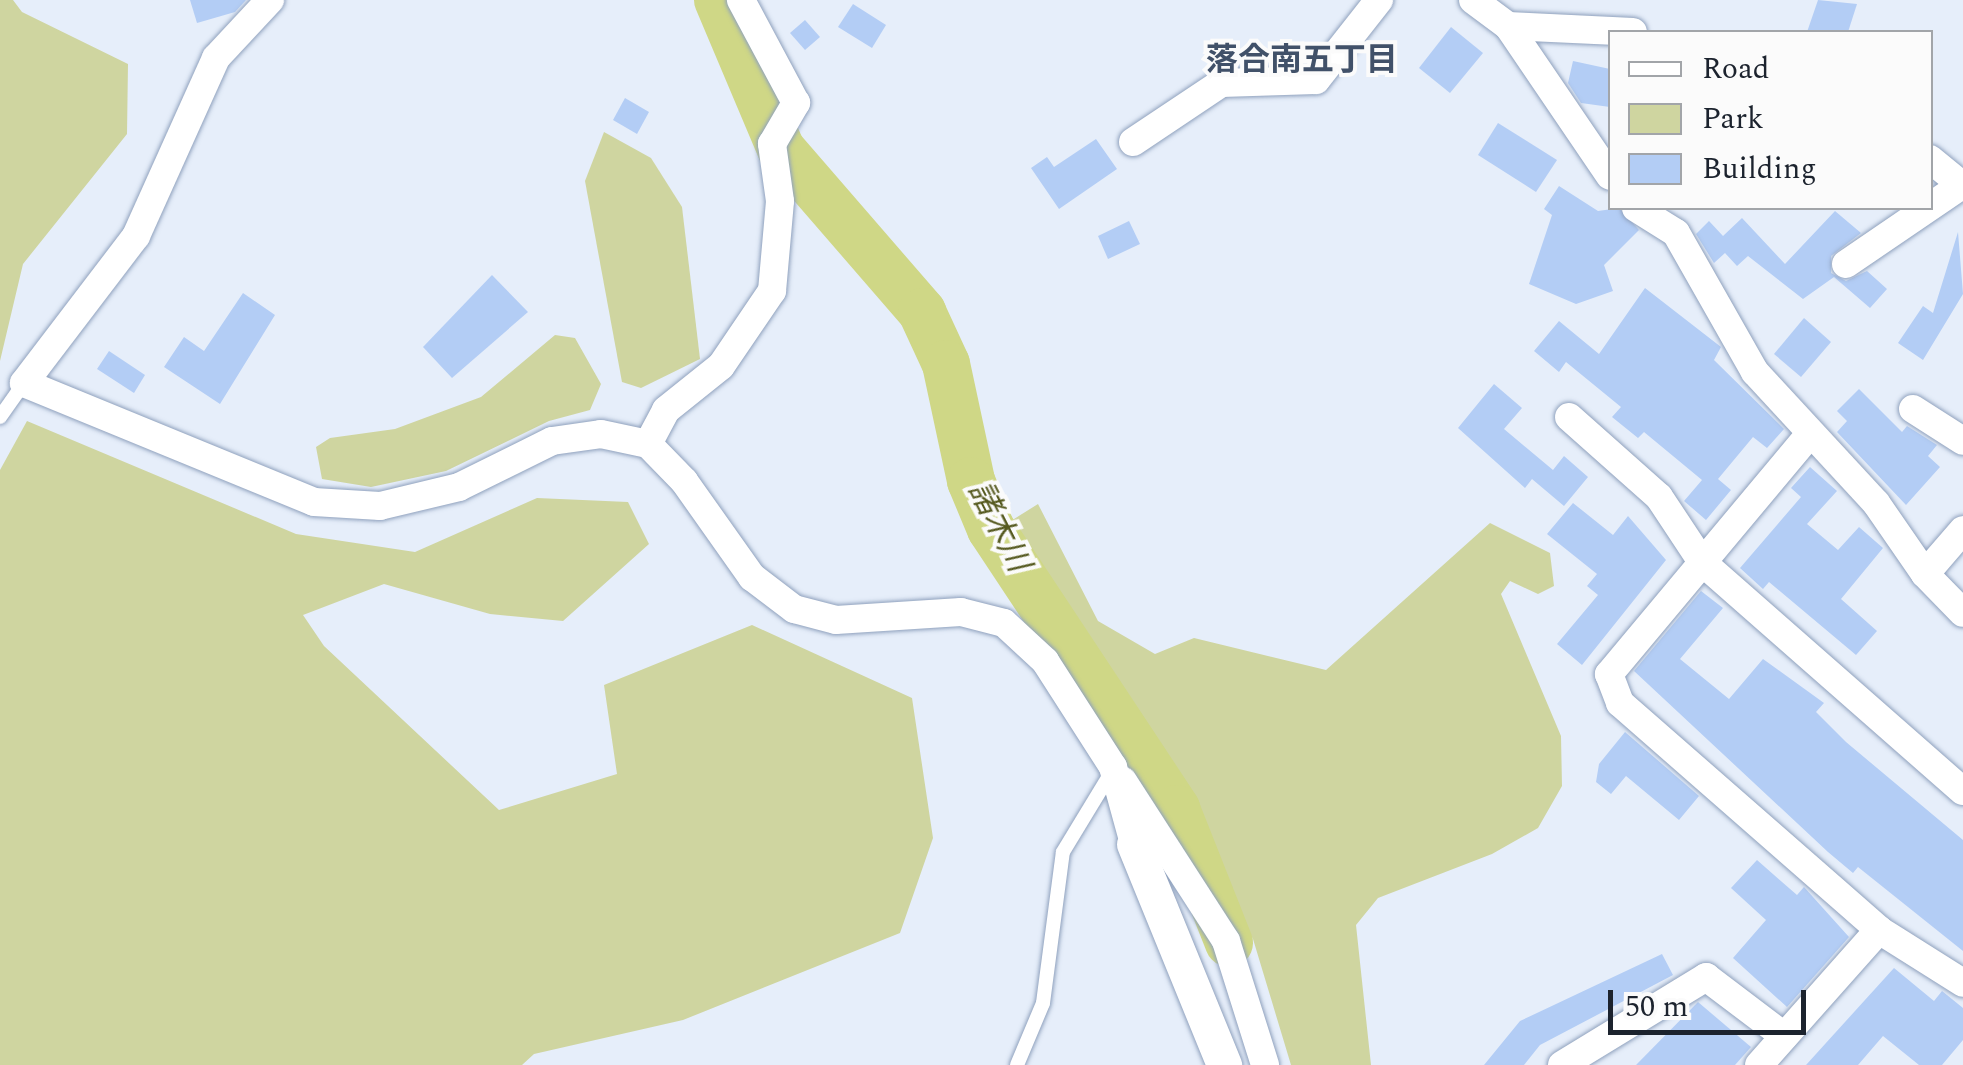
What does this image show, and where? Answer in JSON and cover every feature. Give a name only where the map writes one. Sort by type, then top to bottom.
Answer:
[{"type":"street","points":[[270,0],[216,58],[136,236],[24,384],[314,502],[380,506],[458,488],[552,441],[601,434],[648,444],[684,480],[752,577],[794,609],[836,620],[962,612],[1004,623],[1045,661],[1226,941],[1265,1065]]},
{"type":"street","points":[[648,444],[666,410],[720,366],[772,291],[780,201],[772,144],[796,104],[741,0]]},
{"type":"street","points":[[1133,142],[1221,84],[1316,80],[1379,0]]},
{"type":"street","points":[[1472,0],[1508,26],[1608,173]]},
{"type":"street","points":[[1508,26],[1608,31]]},
{"type":"street","points":[[1933,162],[1962,185],[1933,205]]},
{"type":"street","points":[[1639,210],[1676,234],[1755,372],[1876,503],[1925,574],[1963,613]]},
{"type":"street","points":[[1846,264],[1925,210]]},
{"type":"street","points":[[1914,409],[1963,441]]},
{"type":"street","points":[[1570,417],[1659,498],[1702,562],[1963,791]]},
{"type":"street","points":[[1810,435],[1609,674],[1620,703],[1879,930],[1963,982]]},
{"type":"street","points":[[1925,574],[1963,530]]},
{"type":"street","points":[[1114,768],[1134,844],[1224,1065]]},
{"type":"street","points":[[1759,1065],[1879,930]]},
{"type":"street","points":[[1562,1065],[1706,977],[1784,1036]]},
{"type":"lane","points":[[0,417],[24,384]]},
{"type":"lane","points":[[1018,1065],[1043,1004],[1063,852],[1114,768]]},
{"type":"green space","points":[[0,0],[13,0],[22,12],[128,64],[127,134],[23,264],[0,361]]},
{"type":"green space","points":[[604,132],[651,158],[682,207],[700,359],[641,388],[622,382],[585,181]]},
{"type":"green space","points":[[555,335],[575,338],[601,384],[590,410],[549,421],[446,471],[371,487],[322,479],[316,447],[330,438],[395,429],[481,397]]},
{"type":"green space","points":[[27,421],[296,534],[415,552],[537,498],[628,502],[649,544],[563,621],[490,614],[384,584],[303,615],[324,646],[499,810],[617,774],[604,685],[752,625],[912,698],[933,838],[900,933],[683,1020],[534,1054],[522,1065],[0,1065],[0,470]]},
{"type":"green space","points":[[1038,504],[1098,621],[1155,654],[1194,638],[1326,670],[1490,523],[1550,553],[1554,586],[1538,594],[1510,581],[1501,594],[1561,736],[1562,786],[1538,828],[1492,854],[1378,898],[1356,925],[1371,1065],[1291,1065],[1253,939],[1197,838],[1164,757],[1005,573],[1006,524]]},
{"type":"building","points":[[190,0],[246,0],[235,12],[197,23]]},
{"type":"building","points":[[1818,0],[1857,4],[1849,30],[1808,30]]},
{"type":"building","points":[[853,4],[886,25],[872,48],[838,27]]},
{"type":"building","points":[[805,20],[820,37],[805,50],[790,33]]},
{"type":"building","points":[[1451,27],[1483,53],[1450,93],[1419,68]]},
{"type":"building","points":[[1573,61],[1608,69],[1608,107],[1581,103],[1568,83]]},
{"type":"building","points":[[625,98],[649,112],[637,134],[613,120]]},
{"type":"building","points":[[1498,123],[1557,160],[1536,192],[1478,155]]},
{"type":"building","points":[[1096,139],[1117,169],[1059,209],[1031,168],[1047,157],[1054,167]]},
{"type":"building","points":[[1559,186],[1598,211],[1621,210],[1639,230],[1604,265],[1613,291],[1576,304],[1529,284],[1552,215],[1544,209]]},
{"type":"building","points":[[1835,211],[1861,233],[1831,256],[1831,273],[1846,281],[1867,271],[1887,289],[1870,308],[1834,277],[1803,299],[1748,256],[1737,266],[1725,253],[1714,263],[1696,234],[1709,221],[1723,236],[1742,218],[1785,264]]},
{"type":"building","points":[[1129,221],[1140,244],[1108,259],[1098,236]]},
{"type":"building","points":[[1958,232],[1963,294],[1923,360],[1898,343],[1923,306],[1933,313]]},
{"type":"building","points":[[492,275],[528,312],[452,378],[423,347]]},
{"type":"building","points":[[1645,288],[1721,347],[1714,360],[1784,429],[1767,448],[1753,437],[1718,479],[1731,490],[1706,520],[1684,501],[1702,480],[1644,432],[1638,438],[1612,417],[1621,407],[1566,362],[1559,372],[1534,351],[1559,321],[1599,354]]},
{"type":"building","points":[[243,293],[275,315],[220,404],[164,367],[184,337],[204,351]]},
{"type":"building","points":[[1804,318],[1831,342],[1801,377],[1774,354]]},
{"type":"building","points":[[109,351],[145,375],[134,393],[97,369]]},
{"type":"building","points":[[1494,384],[1522,408],[1504,429],[1553,470],[1564,456],[1588,477],[1564,506],[1532,479],[1525,488],[1458,428]]},
{"type":"building","points":[[1859,389],[1902,432],[1907,426],[1937,445],[1928,456],[1940,467],[1906,505],[1837,432],[1847,421],[1837,411]]},
{"type":"building","points":[[1810,467],[1837,491],[1807,524],[1838,550],[1859,527],[1883,548],[1841,599],[1877,631],[1856,655],[1769,582],[1763,589],[1740,568],[1801,497],[1791,488]]},
{"type":"building","points":[[1573,503],[1613,535],[1628,516],[1666,560],[1582,665],[1557,644],[1598,595],[1587,586],[1597,574],[1547,534]]},
{"type":"building","points":[[1701,591],[1723,608],[1680,659],[1729,699],[1763,659],[1824,703],[1816,712],[1846,742],[1963,840],[1963,951],[1858,867],[1853,873],[1828,852],[1634,671]]},
{"type":"building","points":[[1625,732],[1699,796],[1679,820],[1626,776],[1611,794],[1596,782],[1599,764]]},
{"type":"building","points":[[1757,860],[1797,895],[1804,887],[1849,937],[1787,1007],[1733,958],[1766,920],[1731,888]]},
{"type":"building","points":[[1662,954],[1673,975],[1540,1045],[1524,1065],[1484,1065],[1520,1021]]},
{"type":"building","points":[[1894,968],[1934,1001],[1942,991],[1963,1008],[1963,1040],[1942,1065],[1919,1065],[1883,1036],[1858,1065],[1806,1065]]},
{"type":"building","points":[[1698,1002],[1751,1047],[1735,1065],[1636,1065]]},
{"type":"waterway","name":"諸木川","points":[[718,0],[781,149],[922,312],[946,364],[971,481],[991,529],[1176,809],[1229,943]]},
{"type":"district","name":"落合南五丁目","points":[[1302,61]]}]
